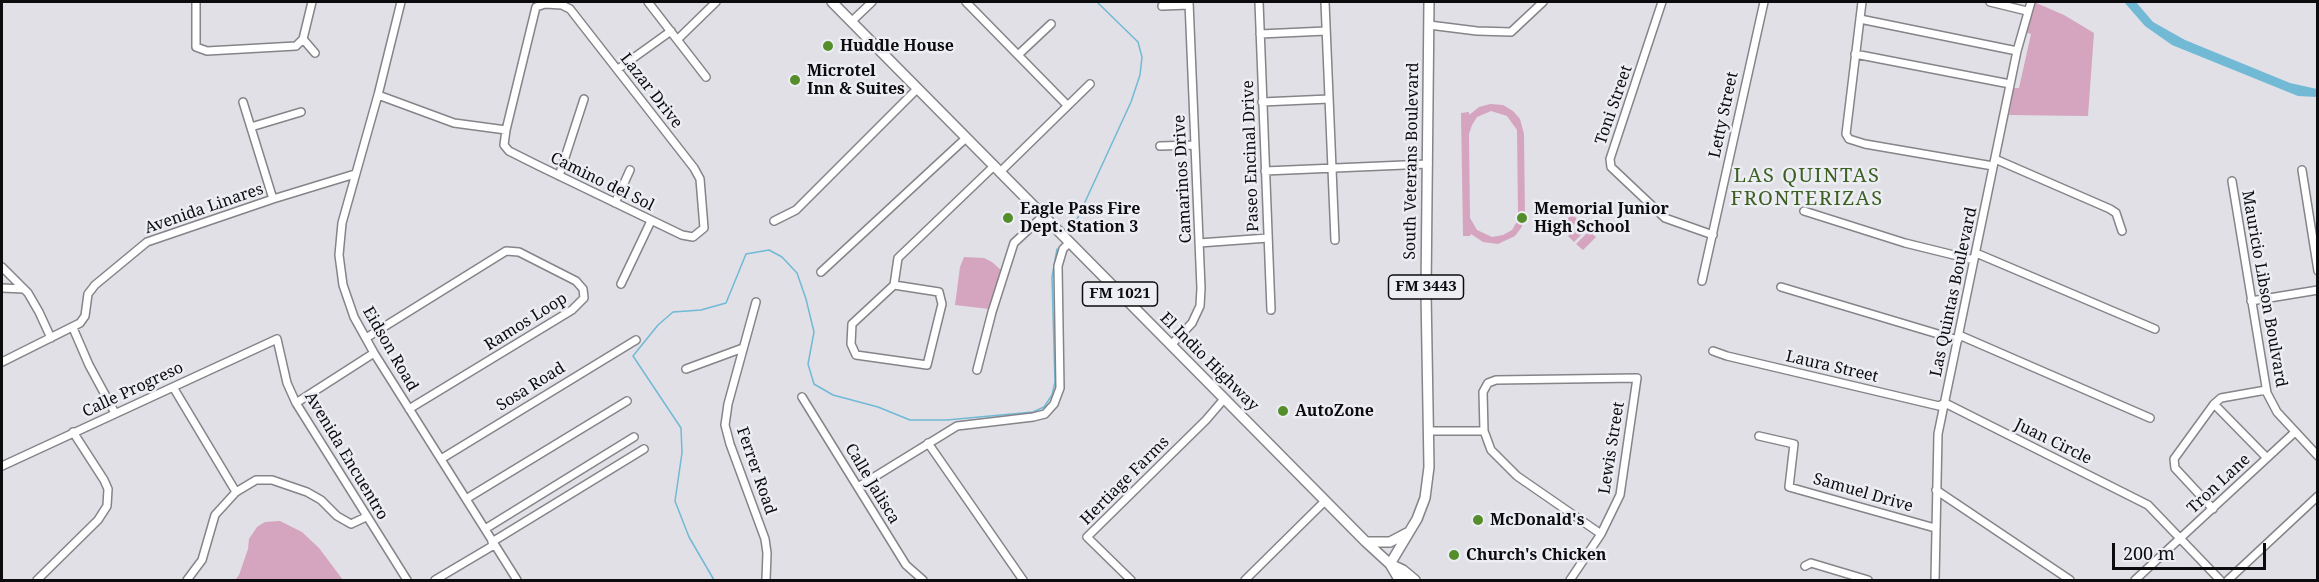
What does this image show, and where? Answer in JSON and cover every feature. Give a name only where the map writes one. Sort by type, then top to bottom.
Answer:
[{"type":"main road","name":"El Indio Highway","points":[[832,2],[1390,564],[1402,580]]},
{"type":"main road","name":"South Veterans Boulevard","points":[[1390,564],[1412,530],[1425,498],[1428,483],[1426,292],[1429,2]]},
{"type":"main road","points":[[1366,542],[1390,542],[1412,530]]},
{"type":"main road","name":"El Indio Highway","points":[[1390,564],[1403,570],[1415,580]]},
{"type":"street","points":[[196,2],[196,47],[204,50],[296,46],[303,39],[312,2]]},
{"type":"street","name":"Eidson Road","points":[[401,2],[342,223],[339,263],[343,285],[349,305],[374,353],[517,580]]},
{"type":"street","points":[[648,2],[706,76]]},
{"type":"street","points":[[678,39],[716,2]]},
{"type":"street","points":[[852,22],[872,2]]},
{"type":"street","points":[[969,2],[1067,105]]},
{"type":"street","name":"Paseo Encinal Drive","points":[[1258,2],[1271,310]]},
{"type":"street","points":[[1325,2],[1335,240]]},
{"type":"street","points":[[1429,25],[1485,32],[1511,32],[1543,2]]},
{"type":"street","name":"Toni Street","points":[[1662,2],[1610,159],[1611,167],[1665,218],[1713,235]]},
{"type":"street","name":"Letty Street","points":[[1702,281],[1764,2]]},
{"type":"street","points":[[1862,2],[1846,134],[1849,139],[1865,144],[1994,163],[2110,209],[2116,213],[2122,231]]},
{"type":"street","points":[[1989,2],[2027,11]]},
{"type":"street","name":"Las Quintas Boulevard","points":[[1936,579],[1937,443],[2017,51],[2031,2]]},
{"type":"street","points":[[1162,6],[1189,3]]},
{"type":"street","name":"Camarinos Drive","points":[[1171,345],[1192,323],[1200,306],[1202,288],[1189,3]]},
{"type":"street","name":"Lazar Drive","points":[[506,130],[536,7],[562,5],[570,9],[694,168],[700,179],[704,228]]},
{"type":"street","points":[[1860,19],[2017,51]]},
{"type":"street","points":[[1018,55],[1051,24]]},
{"type":"street","points":[[618,69],[671,31]]},
{"type":"street","points":[[1260,34],[1326,31]]},
{"type":"street","points":[[303,39],[315,53]]},
{"type":"street","points":[[1855,54],[2010,84]]},
{"type":"street","points":[[894,285],[939,292],[942,304],[927,365],[856,355],[851,344],[852,324],[894,285],[898,258],[1090,84]]},
{"type":"street","points":[[774,221],[796,210],[917,89]]},
{"type":"street","points":[[378,95],[454,123],[506,130]]},
{"type":"street","points":[[559,176],[584,99]]},
{"type":"street","points":[[1262,102],[1329,99]]},
{"type":"street","points":[[243,102],[273,199]]},
{"type":"street","points":[[251,127],[301,112]]},
{"type":"street","name":"Camino del Sol","points":[[506,130],[504,145],[509,151],[559,176],[682,235],[693,237],[704,228]]},
{"type":"street","points":[[821,272],[966,138]]},
{"type":"street","points":[[1160,146],[1194,145]]},
{"type":"street","points":[[1265,171],[1428,164]]},
{"type":"street","points":[[615,203],[630,170]]},
{"type":"street","points":[[2302,170],[2318,271]]},
{"type":"street","name":"Avenida Linares","points":[[73,328],[85,316],[88,294],[95,285],[140,246],[273,199],[355,174]]},
{"type":"street","name":"Mauricio Libson Boulvard","points":[[2232,182],[2266,390],[2272,405],[2318,456]]},
{"type":"street","points":[[1804,211],[1905,243],[1975,256],[2155,329]]},
{"type":"street","points":[[977,370],[992,312],[1014,243],[1043,216]]},
{"type":"street","points":[[621,284],[651,221]]},
{"type":"street","points":[[1199,243],[1268,238]]},
{"type":"street","points":[[858,487],[957,426],[1033,417],[1045,414],[1054,404],[1060,388],[1058,266],[1063,249],[1069,243]]},
{"type":"street","name":"Ramos Loop","points":[[366,338],[506,251],[519,252],[576,282],[584,289],[584,298],[572,310],[409,409]]},
{"type":"street","points":[[2,267],[24,289],[39,312],[51,338]]},
{"type":"street","points":[[1781,287],[1959,338],[2150,418]]},
{"type":"street","points":[[2,288],[24,289]]},
{"type":"street","points":[[2251,301],[2318,290]]},
{"type":"street","name":"Ferrer Road","points":[[756,302],[728,404],[725,425],[765,539],[766,580]]},
{"type":"street","points":[[2,362],[73,328],[89,365],[115,413]]},
{"type":"street","name":"Calle Progreso","points":[[2,466],[277,339]]},
{"type":"street","name":"Avenida Encuentro","points":[[277,339],[287,383],[296,403],[407,580]]},
{"type":"street","name":"Sosa Road","points":[[441,459],[636,340]]},
{"type":"street","points":[[686,369],[743,348]]},
{"type":"street","name":"Laura Street","points":[[1713,351],[1738,359],[1939,406],[1945,403]]},
{"type":"street","points":[[296,403],[374,353]]},
{"type":"street","name":"Lewis Street","points":[[1484,431],[1483,396],[1488,382],[1637,378],[1620,495],[1601,534],[1570,580]]},
{"type":"street","points":[[173,387],[236,492]]},
{"type":"street","points":[[2213,509],[2178,472],[2173,462],[2214,404],[2225,396],[2266,390]]},
{"type":"street","name":"Calle Jalisca","points":[[802,397],[906,565],[923,580]]},
{"type":"street","name":"Hertiage Farms","points":[[1131,580],[1087,537],[1206,420],[1224,399]]},
{"type":"street","points":[[466,499],[627,401]]},
{"type":"street","name":"Juan Circle","points":[[1945,403],[2148,505],[2180,540]]},
{"type":"street","points":[[2214,404],[2267,458]]},
{"type":"street","points":[[1428,431],[1484,431],[1491,450],[1502,463],[1601,534]]},
{"type":"street","points":[[37,580],[98,520],[107,506],[108,489],[104,480],[73,432]]},
{"type":"street","name":"Tron Lane","points":[[2135,580],[2295,432]]},
{"type":"street","name":"Samuel Drive","points":[[1759,436],[1794,444],[1789,487],[1935,528]]},
{"type":"street","points":[[485,529],[634,437]]},
{"type":"street","points":[[928,443],[1023,580]]},
{"type":"street","points":[[435,580],[644,449]]},
{"type":"street","points":[[187,580],[202,560],[215,515],[236,492],[256,480],[266,479],[308,492],[351,524],[366,517]]},
{"type":"street","points":[[1936,490],[2070,580]]},
{"type":"street","points":[[2228,580],[2318,496]]},
{"type":"street","points":[[1245,580],[1325,501]]},
{"type":"street","points":[[2180,540],[2220,580]]},
{"type":"street","points":[[1804,567],[1811,563],[1868,580]]},
{"type":"shaded area","points":[[2034,2],[2064,15],[2094,33],[2088,116],[2009,115],[2014,88],[2019,88],[2031,34],[2025,32]]},
{"type":"shaded area","points":[[1490,104],[1503,105],[1513,111],[1520,119],[1524,134],[1525,219],[1515,236],[1498,244],[1483,242],[1471,234],[1463,236],[1461,113],[1469,112],[1469,115],[1479,107]],"holes":[[[1491,111],[1507,116],[1517,130],[1518,220],[1512,230],[1492,237],[1477,230],[1470,218],[1469,134],[1477,117]]]},
{"type":"shaded area","points":[[1572,214],[1578,220],[1565,234],[1559,228]]},
{"type":"shaded area","points":[[1581,223],[1587,229],[1574,242],[1568,236]]},
{"type":"shaded area","points":[[1589,231],[1596,237],[1583,250],[1576,244]]},
{"type":"shaded area","points":[[964,257],[984,258],[1002,271],[989,309],[955,305],[960,267]]},
{"type":"shaded area","points":[[280,521],[302,532],[319,548],[343,580],[235,580],[248,549],[249,539],[257,527],[265,522]]},
{"type":"water","points":[[2124,2],[2136,2],[2153,22],[2185,40],[2290,83],[2317,89],[2317,97],[2298,96],[2172,45],[2145,26]]},
{"type":"waterway","points":[[1074,226],[1131,102],[1140,75],[1142,57],[1138,42],[1097,2]]},
{"type":"waterway","points":[[714,580],[689,537],[675,501],[682,453],[681,428],[633,356],[658,325],[673,312],[701,310],[726,303],[746,254],[769,250],[782,257],[797,273],[806,299],[814,332],[808,364],[814,384],[833,395],[878,407],[910,420],[947,420],[1033,412],[1044,407],[1052,395],[1055,382],[1052,277],[1057,249]]},
{"type":"place","name":"Huddle House","points":[[828,46]]},
{"type":"place","name":"Microtel Inn & Suites","points":[[795,80]]},
{"type":"place","name":"Eagle Pass Fire Dept. Station 3","points":[[1008,218]]},
{"type":"place","name":"Memorial Junior High School","points":[[1522,218]]},
{"type":"place","name":"AutoZone","points":[[1283,411]]},
{"type":"place","name":"McDonald's","points":[[1478,520]]},
{"type":"place","name":"Church's Chicken","points":[[1454,555]]},
{"type":"district","name":"LAS QUINTAS FRONTERIZAS","points":[[1807,188]]}]
